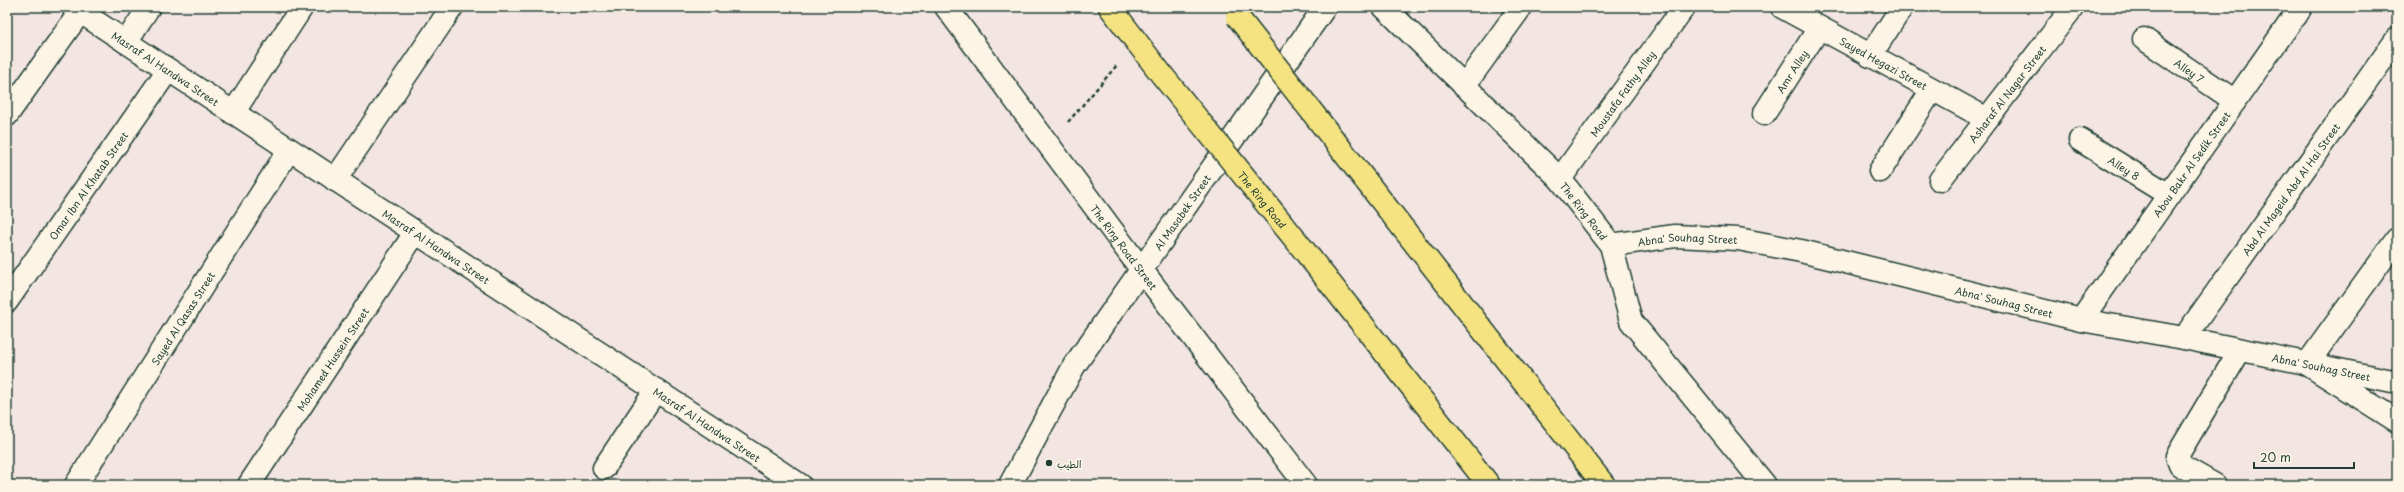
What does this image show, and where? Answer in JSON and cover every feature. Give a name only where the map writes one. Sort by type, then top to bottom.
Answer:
[{"type":"highway","name":"The Ring Road","points":[[1110,7],[1162,75],[1489,485]]},
{"type":"highway","points":[[1233,11],[1604,485]]},
{"type":"street","points":[[126,42],[149,7]]},
{"type":"street","points":[[233,113],[302,7]]},
{"type":"street","points":[[335,180],[452,7]]},
{"type":"street","name":"The Ring Road Street","points":[[946,7],[1141,269],[1306,485]]},
{"type":"street","name":"Al Masabek Street","points":[[1010,485],[1074,366],[1325,7]]},
{"type":"street","name":"The Ring Road","points":[[1384,7],[1560,179],[1611,245],[1631,321],[1765,485]]},
{"type":"street","points":[[1464,86],[1521,7]]},
{"type":"street","name":"Moustafa Fathy Alley","points":[[1560,179],[1684,7]]},
{"type":"street","name":"Sayed Hegazi Street","points":[[1782,7],[1987,119]]},
{"type":"street","points":[[1870,56],[1902,7]]},
{"type":"street","name":"Asharaf Al Nagar Street","points":[[1940,180],[2073,7]]},
{"type":"street","name":"Abou Bakr Al Sedik Street","points":[[2081,320],[2301,7]]},
{"type":"street","points":[[7,115],[76,10]]},
{"type":"street","name":"Masraf Al Handwa Street","points":[[76,10],[800,485]]},
{"type":"street","name":"Amr Alley","points":[[1764,114],[1819,28]]},
{"type":"street","name":"Alley 7","points":[[2144,39],[2235,101]]},
{"type":"street","name":"Abd Al Mageid Abd Al Hai Street","points":[[2184,338],[2397,39]]},
{"type":"street","name":"Omar Ibn Al Khatab Street","points":[[7,301],[168,70]]},
{"type":"street","points":[[1880,171],[1932,90]]},
{"type":"street","name":"Alley 8","points":[[2080,140],[2169,195]]},
{"type":"street","name":"Sayed Al Qasas Street","points":[[76,485],[288,150]]},
{"type":"street","name":"Mohamed Hussein Street","points":[[249,485],[415,233]]},
{"type":"street","name":"Abna' Souhag Street","points":[[1611,245],[1675,236],[1738,239],[1801,251],[2081,320],[2184,338],[2397,382]]},
{"type":"street","points":[[2397,239],[2307,364],[2397,421]]},
{"type":"street","points":[[2215,485],[2180,464],[2177,456],[2240,350]]},
{"type":"street","points":[[604,468],[656,390]]},
{"type":"path","points":[[1065,124],[1137,42]]},
{"type":"place","name":"الطيب","points":[[1049,463]]}]
